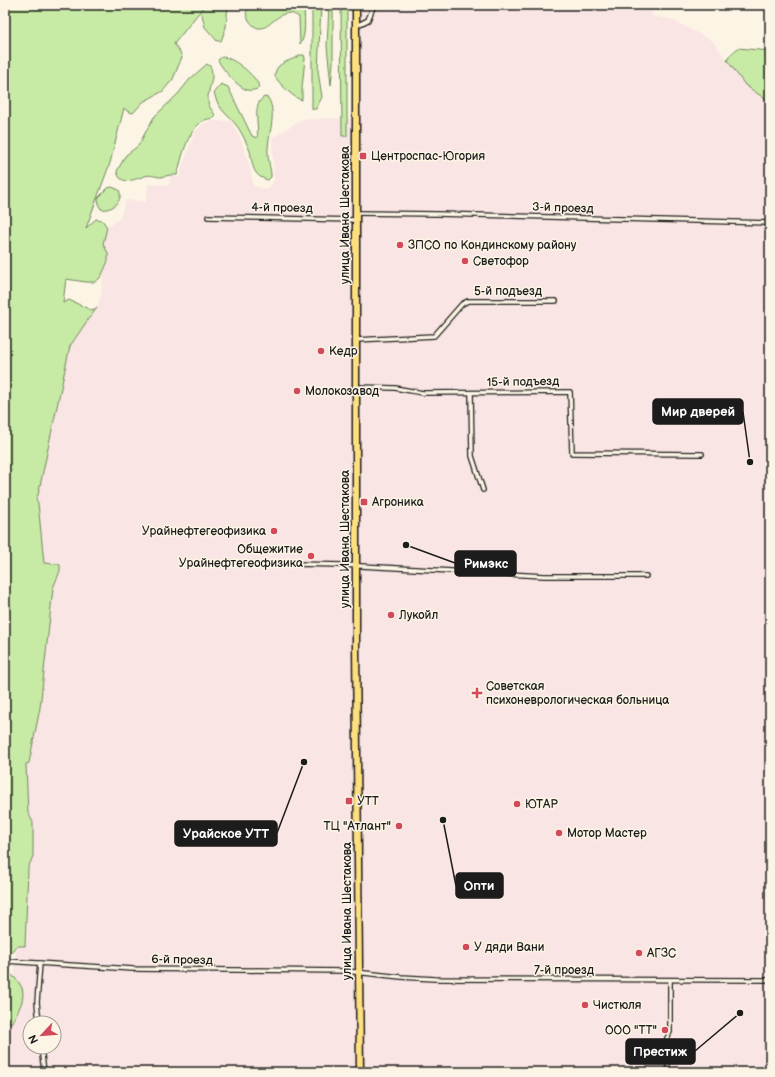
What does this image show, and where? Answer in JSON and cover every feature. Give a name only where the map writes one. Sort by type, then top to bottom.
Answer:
[{"type":"main road","name":"улица Ивана Шестакова","points":[[356,5],[356,566],[360,1072]]},
{"type":"street","points":[[356,26],[368,20],[374,5]]},
{"type":"street","name":"3-й проезд","points":[[356,217],[452,214],[770,223]]},
{"type":"street","name":"4-й проезд","points":[[208,217],[356,217]]},
{"type":"street","name":"5-й подъезд","points":[[356,340],[434,336],[462,304],[468,301],[556,301]]},
{"type":"street","name":"15-й подъезд","points":[[356,387],[395,388],[423,393],[570,392],[572,453],[702,454]]},
{"type":"street","points":[[471,393],[472,456],[483,490]]},
{"type":"street","points":[[293,564],[544,576],[646,576]]},
{"type":"street","name":"6-й проезд","points":[[5,961],[133,969],[334,970],[359,972]]},
{"type":"street","points":[[38,1015],[37,1002],[40,963]]},
{"type":"street","name":"7-й проезд","points":[[359,972],[400,977],[441,979],[770,980]]},
{"type":"street","points":[[668,1066],[667,1038],[670,1032],[670,980]]},
{"type":"street","points":[[42,1055],[44,1072]]},
{"type":"shaded area","points":[[359,5],[653,5],[652,16],[670,19],[713,41],[745,85],[770,102],[770,1072],[5,1072],[7,1022],[12,1022],[16,946],[25,946],[28,868],[33,856],[33,822],[28,813],[26,764],[29,763],[40,708],[53,588],[60,571],[44,564],[38,503],[36,499],[70,346],[97,308],[101,295],[104,272],[108,261],[108,253],[103,244],[107,227],[119,219],[126,200],[146,202],[148,184],[169,185],[171,176],[179,177],[195,132],[203,124],[211,121],[231,121],[241,140],[251,172],[253,186],[268,189],[274,180],[272,138],[303,119],[358,118]]},
{"type":"green space","points":[[5,5],[205,5],[174,44],[182,57],[173,79],[163,91],[143,102],[133,113],[124,108],[110,163],[86,228],[96,219],[102,220],[107,227],[103,244],[108,253],[108,261],[101,277],[95,282],[66,279],[63,303],[69,300],[91,310],[97,308],[70,346],[36,499],[38,503],[44,563],[60,565],[60,571],[53,588],[40,708],[29,763],[26,764],[28,813],[33,822],[33,856],[28,868],[25,946],[16,946],[10,954],[5,955]]},
{"type":"green space","points":[[206,5],[228,5],[226,27],[221,41],[217,41],[205,27],[201,11]]},
{"type":"green space","points":[[253,5],[304,5],[304,36],[300,44],[299,17],[288,13],[284,14],[266,27],[258,28],[251,23],[246,12]]},
{"type":"green space","points":[[312,5],[321,5],[318,71],[322,97],[316,109],[312,109]]},
{"type":"green space","points":[[329,5],[333,5],[333,63],[331,85],[327,46]]},
{"type":"green space","points":[[341,5],[347,5],[347,136],[342,136]]},
{"type":"green space","points":[[738,48],[770,51],[770,102],[745,85],[727,60]]},
{"type":"green space","points":[[300,55],[304,55],[305,58],[302,100],[287,90],[275,76],[276,70],[280,65]]},
{"type":"green space","points":[[222,57],[232,60],[243,67],[257,82],[259,86],[257,89],[247,90],[235,82],[218,60]]},
{"type":"green space","points":[[207,64],[212,70],[208,103],[215,116],[201,122],[192,133],[185,147],[177,175],[161,177],[147,175],[128,181],[121,179],[117,171],[126,155],[138,146],[154,117],[178,94],[190,79]]},
{"type":"green space","points":[[221,84],[228,87],[252,136],[257,138],[257,111],[260,101],[264,97],[268,98],[271,104],[272,122],[268,158],[271,177],[268,180],[256,173],[250,151],[242,134],[222,110],[216,99],[214,92]]},
{"type":"green space","points":[[112,187],[119,190],[120,198],[113,207],[101,209],[98,198],[108,188]]},
{"type":"green space","points":[[5,970],[7,970],[22,988],[23,997],[12,1022],[7,1023],[5,1050]]},
{"type":"place","name":"Центроспас-Югория","points":[[363,156]]},
{"type":"place","name":"ЗПСО по Кондинскому району","points":[[400,245]]},
{"type":"place","name":"Светофор","points":[[465,261]]},
{"type":"place","name":"Кедр","points":[[321,351]]},
{"type":"place","name":"Молокозавод","points":[[297,391]]},
{"type":"place","name":"Мир дверей","points":[[750,462]]},
{"type":"place","name":"Агроника","points":[[364,502]]},
{"type":"place","name":"Урайнефтегеофизика","points":[[274,531]]},
{"type":"place","name":"Римэкс","points":[[406,545]]},
{"type":"place","name":"Общежитие Урайнефтегеофизика","points":[[311,556]]},
{"type":"place","name":"Лукойл","points":[[391,615]]},
{"type":"place","name":"Советская психоневрологическая больница","points":[[477,693]]},
{"type":"place","name":"Урайское УТТ","points":[[304,762]]},
{"type":"place","name":"УТТ","points":[[349,801]]},
{"type":"place","name":"ЮТАР","points":[[517,804]]},
{"type":"place","name":"Опти","points":[[443,820]]},
{"type":"place","name":"ТЦ \"Атлант\"","points":[[399,826]]},
{"type":"place","name":"Мотор Мастер","points":[[559,833]]},
{"type":"place","name":"У дяди Вани","points":[[466,947]]},
{"type":"place","name":"АГЗС","points":[[639,953]]},
{"type":"place","name":"Чистюля","points":[[585,1005]]},
{"type":"place","name":"Престиж","points":[[740,1013]]},
{"type":"place","name":"ООО \"ТТ\"","points":[[665,1030]]}]
